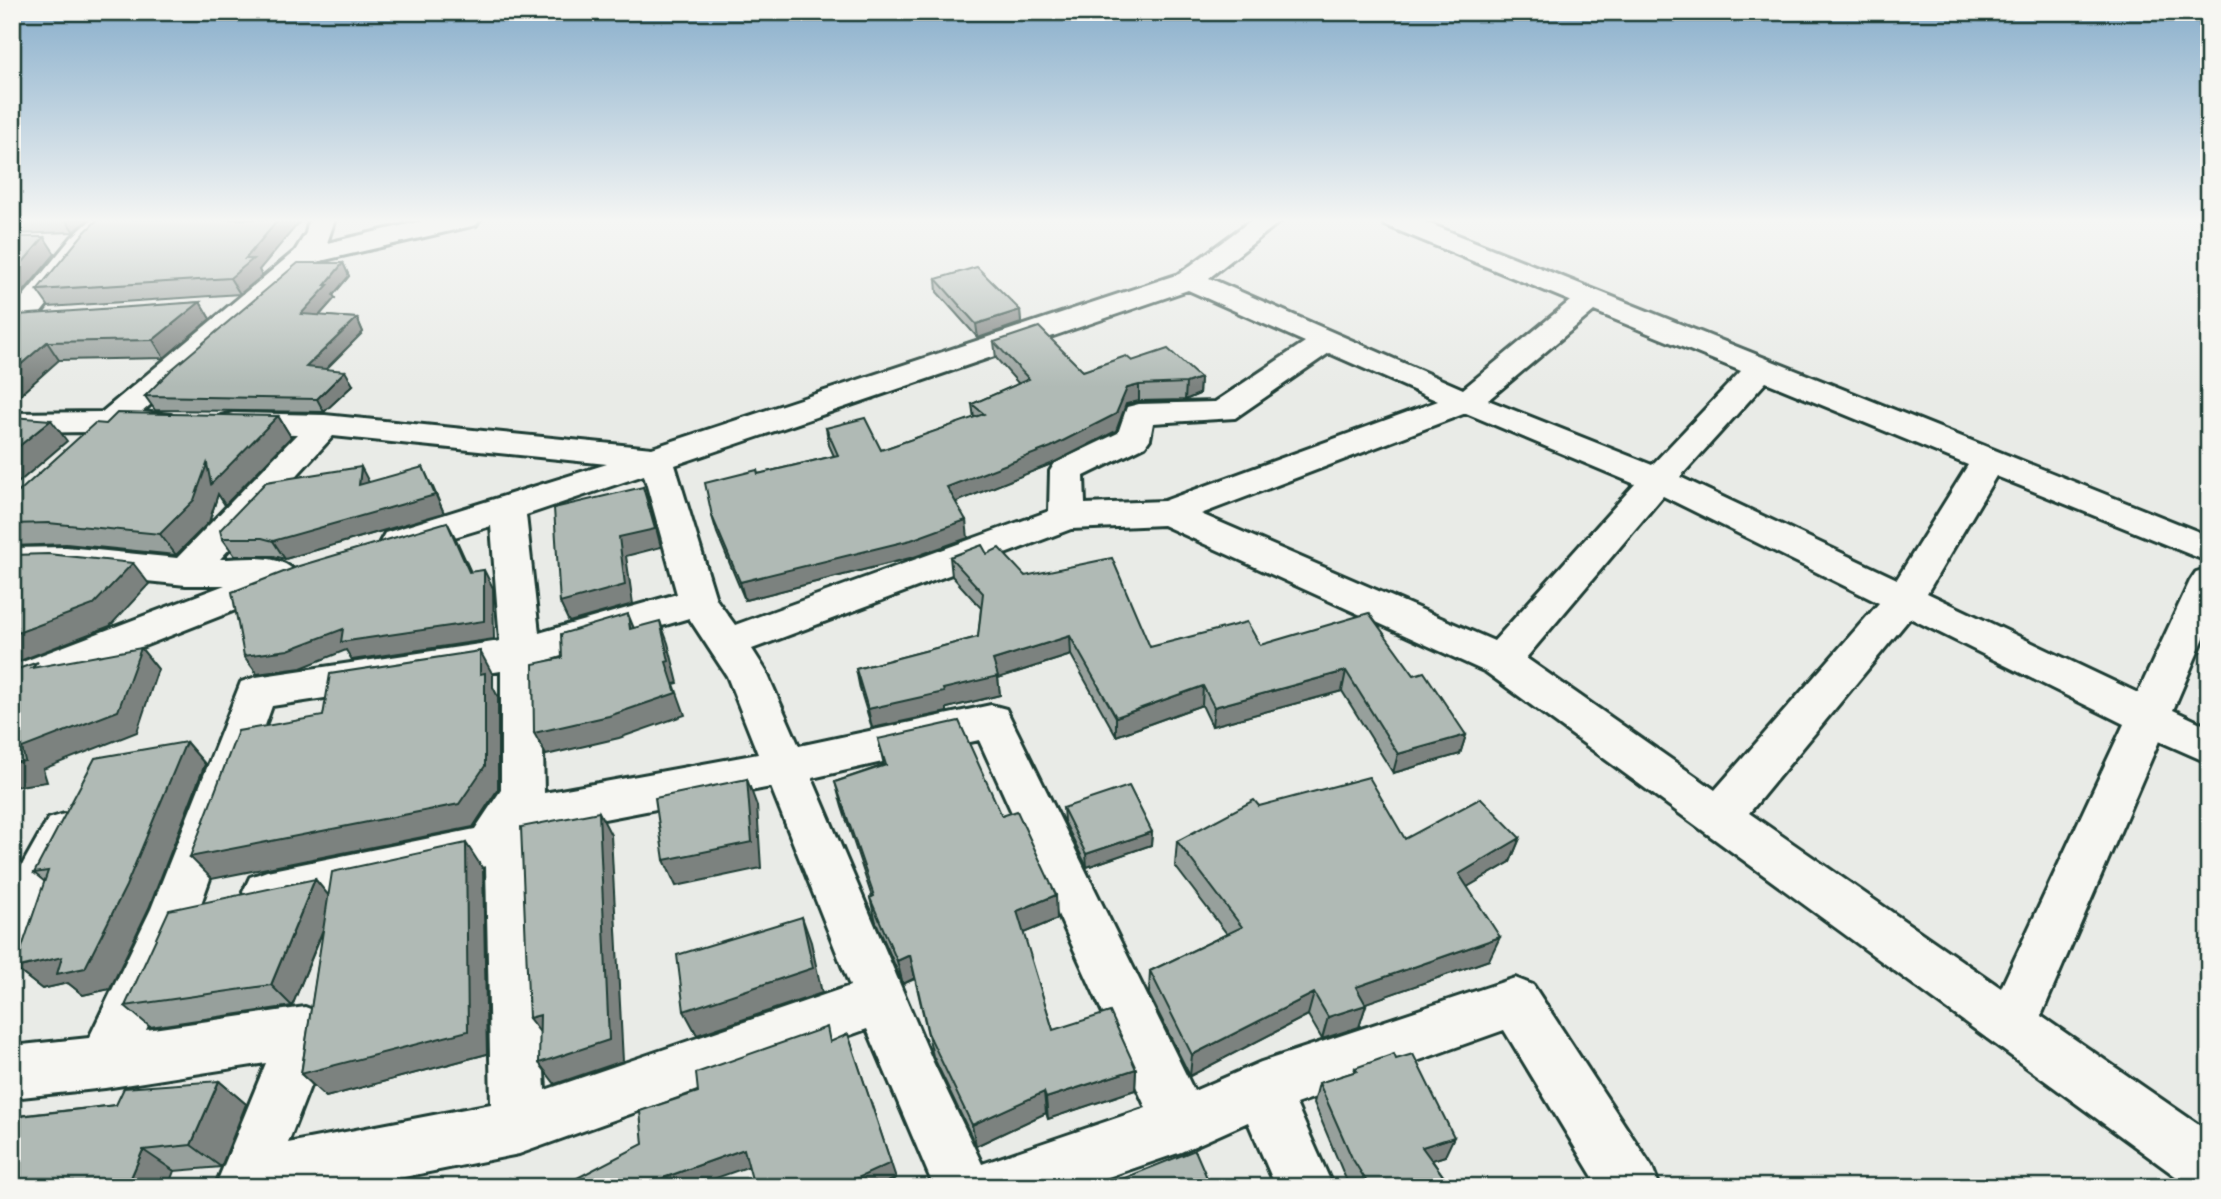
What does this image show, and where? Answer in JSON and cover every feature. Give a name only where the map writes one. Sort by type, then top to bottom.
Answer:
[{"type":"street","points":[[15,323],[55,275]]},
{"type":"street","points":[[82,449],[283,275]]},
{"type":"street","points":[[363,552],[508,509],[1189,280],[1196,275]]},
{"type":"street","points":[[1531,275],[2209,550]]},
{"type":"street","points":[[1189,280],[1466,401],[1658,480],[2209,746]]},
{"type":"street","points":[[727,643],[1067,517],[1168,513],[1466,401],[1590,299]]},
{"type":"street","points":[[207,307],[247,305]]},
{"type":"street","points":[[15,323],[61,317]]},
{"type":"street","points":[[1067,517],[1067,471],[1133,439],[1139,414],[1223,411],[1327,341]]},
{"type":"street","points":[[1500,661],[1658,480],[1761,368]]},
{"type":"street","points":[[12,423],[112,421],[326,425],[656,458]]},
{"type":"street","points":[[186,572],[326,425]]},
{"type":"street","points":[[656,458],[698,602],[746,671],[914,1081],[963,1187]]},
{"type":"street","points":[[1719,817],[1904,599],[1989,461]]},
{"type":"street","points":[[174,912],[489,846],[523,791],[522,653],[508,509]]},
{"type":"street","points":[[1168,513],[1500,661],[2209,1166]]},
{"type":"street","points":[[12,561],[66,560],[186,572],[304,570],[12,683]]},
{"type":"street","points":[[2011,1025],[2209,581]]},
{"type":"street","points":[[105,1062],[174,912],[256,694],[522,653],[698,602]]},
{"type":"street","points":[[508,819],[785,767],[991,721],[1181,1124]]},
{"type":"street","points":[[12,930],[85,794]]},
{"type":"street","points":[[508,819],[519,1126]]},
{"type":"street","points":[[245,1183],[519,1126],[881,1000]]},
{"type":"street","points":[[995,1187],[1181,1124],[1261,1089],[1515,1002],[1632,1187]]},
{"type":"street","points":[[12,1072],[105,1062],[305,1032],[245,1183]]},
{"type":"street","points":[[1261,1089],[1305,1187]]},
{"type":"building","points":[[49,275],[234,275],[230,278],[37,290]]},
{"type":"building","points":[[284,275],[333,275],[325,285],[328,285],[301,314],[357,318],[306,367],[345,371],[317,399],[145,396],[171,370]]},
{"type":"building","points":[[950,275],[985,275],[1020,310],[976,324],[936,279]]},
{"type":"building","points":[[200,302],[153,340],[47,342],[12,372],[12,319],[17,315]]},
{"type":"building","points":[[1039,327],[1083,371],[1126,356],[1132,361],[1168,349],[1200,378],[1186,383],[1127,388],[1116,414],[1051,447],[947,487],[966,520],[911,540],[740,582],[712,516],[705,483],[757,470],[758,474],[838,455],[826,428],[865,418],[881,450],[984,414],[972,404],[1029,379],[994,342]]},
{"type":"building","points":[[117,413],[278,416],[211,484],[207,464],[194,500],[160,534],[48,523],[12,524],[12,498],[95,423],[106,424]]},
{"type":"building","points":[[12,417],[51,420],[12,452]]},
{"type":"building","points":[[361,467],[359,485],[423,467],[435,495],[273,541],[262,538],[222,538],[220,530],[266,482]]},
{"type":"building","points":[[643,487],[655,529],[619,537],[625,585],[560,603],[554,508]]},
{"type":"building","points":[[447,522],[469,572],[484,570],[484,621],[341,642],[343,629],[288,650],[244,656],[232,592],[299,566]]},
{"type":"building","points":[[982,545],[987,554],[999,548],[1025,576],[1112,558],[1150,647],[1247,622],[1260,645],[1369,613],[1414,675],[1424,672],[1466,735],[1398,754],[1346,671],[1214,707],[1203,686],[1116,717],[1070,636],[993,660],[998,676],[943,689],[944,692],[868,709],[856,669],[978,637],[983,593],[950,557]]},
{"type":"building","points":[[48,554],[133,563],[93,605],[12,635],[12,555]]},
{"type":"building","points":[[628,614],[630,629],[660,621],[669,661],[666,662],[676,693],[609,716],[534,733],[533,664],[562,658],[561,634]]},
{"type":"building","points":[[141,648],[118,711],[22,748],[25,761],[12,763],[12,671],[38,662],[32,668]]},
{"type":"building","points":[[480,651],[480,674],[485,673],[485,766],[459,804],[190,857],[238,731],[323,716],[330,674]]},
{"type":"building","points":[[959,721],[1002,816],[1017,811],[1056,895],[1017,911],[1053,1030],[1110,1012],[1136,1069],[1046,1098],[1044,1092],[972,1125],[928,1033],[910,955],[897,961],[870,898],[874,896],[835,782],[886,765],[878,739]]},
{"type":"building","points":[[186,742],[126,886],[85,968],[57,974],[62,957],[15,968],[48,871],[34,873],[95,758]]},
{"type":"building","points":[[1369,777],[1405,839],[1481,798],[1520,838],[1459,874],[1500,937],[1356,987],[1366,1005],[1328,1017],[1314,993],[1192,1055],[1150,971],[1242,927],[1177,841],[1254,800],[1259,806]]},
{"type":"building","points":[[747,779],[752,842],[664,860],[655,798]]},
{"type":"building","points":[[1129,786],[1152,832],[1086,854],[1063,808]]},
{"type":"building","points":[[599,812],[609,1040],[539,1063],[540,1015],[529,1018],[521,827]]},
{"type":"building","points":[[466,843],[468,1031],[301,1074],[332,872]]},
{"type":"building","points":[[315,879],[271,985],[125,1006],[169,910]]},
{"type":"building","points":[[802,917],[813,968],[684,1011],[677,955]]},
{"type":"building","points":[[827,1027],[830,1042],[848,1034],[891,1163],[838,1187],[754,1187],[744,1149],[638,1187],[560,1187],[643,1144],[640,1111],[698,1092],[696,1073]]},
{"type":"building","points":[[1394,1054],[1396,1059],[1413,1054],[1454,1137],[1422,1147],[1451,1187],[1370,1187],[1352,1158],[1319,1083],[1357,1071],[1355,1068]]},
{"type":"building","points":[[219,1081],[191,1145],[143,1150],[127,1187],[12,1187],[12,1117],[116,1105],[124,1088]]},
{"type":"building","points":[[1195,1150],[1211,1187],[1102,1187]]},
{"type":"building","points":[[510,1179],[511,1187],[489,1187]]}]
